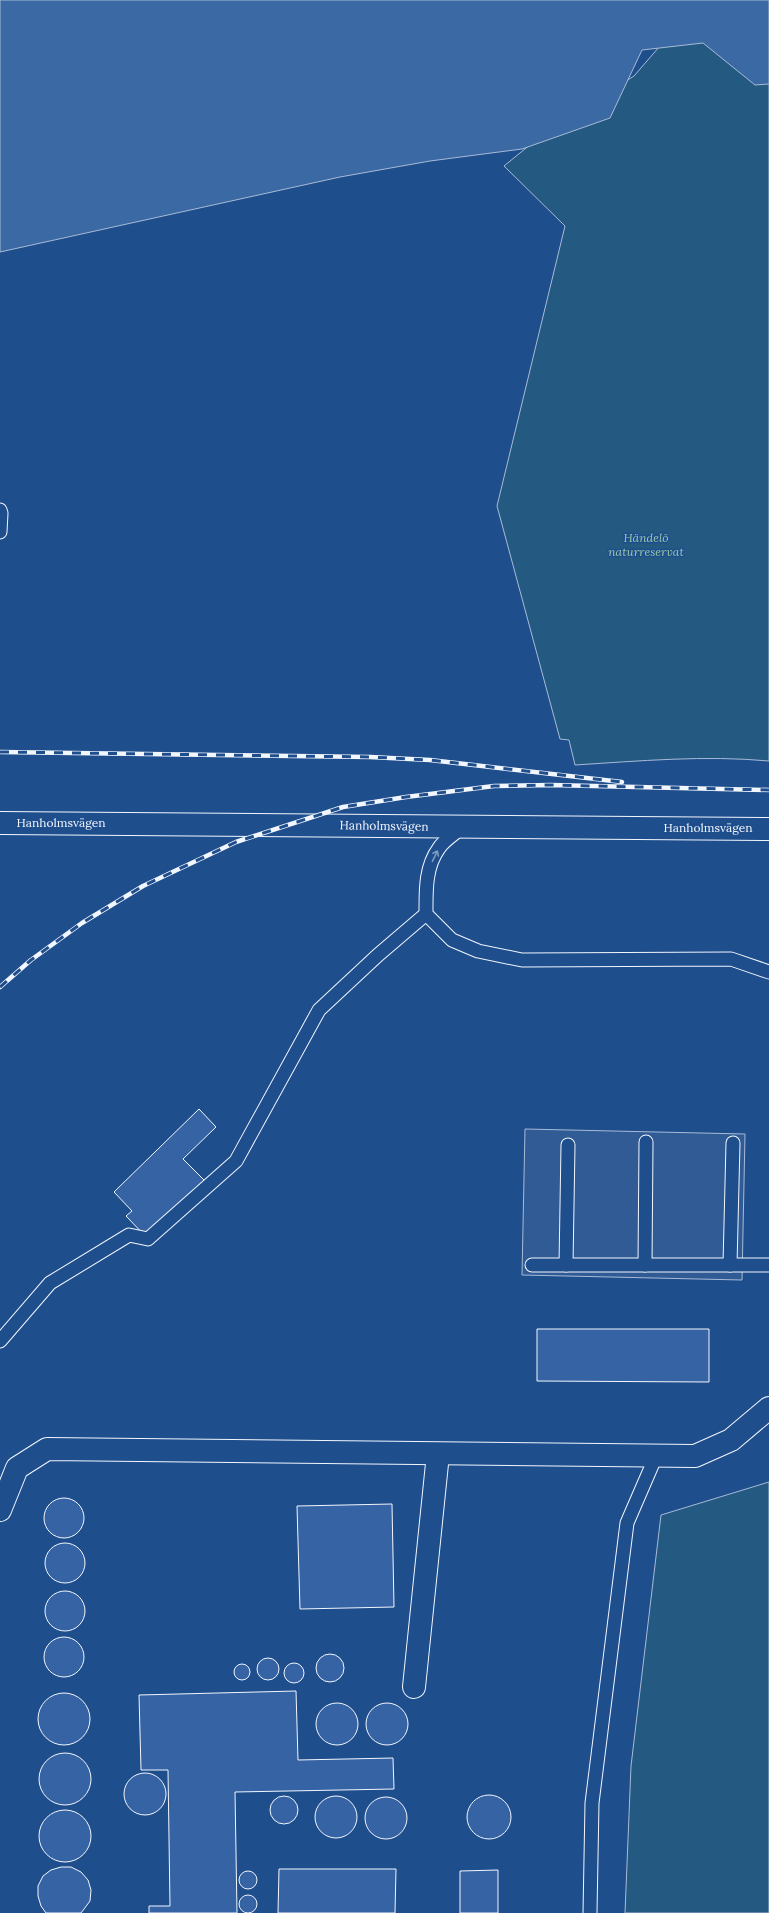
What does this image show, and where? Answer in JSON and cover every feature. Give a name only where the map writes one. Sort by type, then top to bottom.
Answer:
[{"type":"street","name":"Hanholmsvägen","points":[[0,823],[769,829]]},
{"type":"street","points":[[0,1510],[17,1468],[47,1449],[695,1456],[731,1440],[769,1408]]},
{"type":"street","points":[[414,1687],[438,1454]]},
{"type":"lane","points":[[0,510],[0,532]]},
{"type":"lane","points":[[462,827],[439,847],[429,869],[426,893],[426,914],[452,940],[478,951],[522,960],[731,959],[769,972]]},
{"type":"lane","points":[[0,1341],[50,1283],[129,1235],[148,1239],[236,1161],[319,1010],[378,955],[426,914]]},
{"type":"lane","points":[[645,1265],[646,1142]]},
{"type":"lane","points":[[730,1265],[733,1143]]},
{"type":"lane","points":[[566,1266],[568,1145]]},
{"type":"lane","points":[[532,1265],[769,1265]]},
{"type":"lane","points":[[590,1913],[592,1803],[628,1523],[656,1456]]},
{"type":"green space","name":"Händelö naturreservat","points":[[672,32],[731,47],[769,79],[769,761],[745,759],[696,759],[648,760],[575,765],[569,740],[560,739],[497,506],[565,226],[504,166],[547,131],[634,76]]},
{"type":"green space","points":[[769,1482],[769,1913],[625,1913],[631,1766],[661,1515]]},
{"type":"shaded area","points":[[0,0],[769,0],[769,84],[755,85],[703,43],[642,50],[610,118],[522,149],[430,161],[340,177],[0,252]]},
{"type":"shaded area","points":[[525,1129],[745,1134],[742,1280],[522,1275]]},
{"type":"building","points":[[199,1109],[216,1127],[183,1159],[206,1182],[148,1239],[126,1216],[132,1211],[114,1192]]},
{"type":"building","points":[[537,1329],[709,1329],[709,1382],[537,1381]]},
{"type":"building","points":[[60,1498],[68,1498],[75,1501],[81,1507],[84,1518],[81,1529],[75,1535],[68,1538],[60,1538],[53,1535],[47,1529],[44,1522],[44,1514],[47,1507],[53,1501]]},
{"type":"building","points":[[392,1504],[394,1607],[300,1609],[297,1506]]},
{"type":"building","points":[[69,1543],[76,1546],[82,1552],[85,1563],[84,1571],[76,1580],[69,1583],[61,1583],[54,1580],[46,1571],[45,1559],[48,1552],[57,1544]]},
{"type":"building","points":[[61,1591],[69,1591],[76,1594],[82,1600],[85,1611],[82,1622],[76,1628],[69,1631],[61,1631],[54,1628],[48,1622],[45,1615],[45,1607],[48,1600],[54,1594]]},
{"type":"building","points":[[60,1637],[68,1637],[75,1640],[81,1646],[84,1657],[81,1668],[75,1674],[68,1677],[60,1677],[53,1674],[47,1668],[44,1661],[44,1653],[47,1646],[53,1640]]},
{"type":"building","points":[[330,1654],[340,1658],[344,1668],[340,1678],[330,1682],[320,1678],[316,1668],[320,1658]]},
{"type":"building","points":[[268,1658],[276,1661],[279,1669],[276,1677],[268,1680],[260,1677],[257,1669],[260,1661]]},
{"type":"building","points":[[294,1663],[301,1666],[304,1673],[301,1680],[294,1683],[287,1680],[284,1673],[287,1666]]},
{"type":"building","points":[[242,1664],[249,1669],[250,1672],[245,1679],[242,1680],[235,1675],[234,1672],[239,1665]]},
{"type":"building","points":[[296,1691],[298,1760],[393,1758],[394,1789],[235,1792],[237,1913],[149,1913],[149,1906],[170,1906],[168,1770],[141,1770],[139,1695]]},
{"type":"building","points":[[59,1693],[69,1693],[83,1700],[90,1714],[90,1724],[83,1738],[69,1745],[59,1745],[49,1741],[42,1734],[38,1724],[38,1714],[42,1704],[49,1697]]},
{"type":"building","points":[[333,1703],[341,1703],[349,1706],[355,1712],[358,1724],[355,1736],[349,1742],[341,1745],[333,1745],[325,1742],[319,1736],[316,1728],[316,1720],[319,1712],[325,1706]]},
{"type":"building","points":[[383,1703],[391,1703],[399,1706],[405,1712],[408,1724],[405,1736],[399,1742],[391,1745],[383,1745],[375,1742],[369,1736],[366,1728],[366,1720],[369,1712],[375,1706]]},
{"type":"building","points":[[60,1753],[70,1753],[84,1760],[91,1774],[91,1784],[84,1798],[70,1805],[60,1805],[50,1801],[43,1794],[39,1784],[39,1774],[43,1764],[50,1757]]},
{"type":"building","points":[[141,1773],[149,1773],[157,1776],[163,1782],[166,1794],[163,1806],[157,1812],[149,1815],[141,1815],[133,1812],[127,1806],[124,1798],[124,1790],[127,1782],[133,1776]]},
{"type":"building","points":[[489,1795],[501,1799],[507,1805],[511,1817],[507,1829],[501,1835],[489,1839],[477,1835],[471,1829],[467,1817],[471,1805],[477,1799]]},
{"type":"building","points":[[284,1796],[294,1800],[298,1810],[294,1820],[284,1824],[274,1820],[270,1810],[274,1800]]},
{"type":"building","points":[[332,1796],[340,1796],[348,1799],[354,1805],[357,1817],[354,1829],[348,1835],[340,1838],[332,1838],[324,1835],[318,1829],[315,1821],[315,1813],[318,1805],[324,1799]]},
{"type":"building","points":[[382,1797],[390,1797],[398,1800],[404,1806],[407,1818],[404,1830],[398,1836],[390,1839],[382,1839],[374,1836],[368,1830],[365,1822],[365,1814],[368,1806],[374,1800]]},
{"type":"building","points":[[60,1810],[70,1810],[84,1817],[91,1831],[91,1841],[84,1855],[70,1862],[60,1862],[50,1858],[43,1851],[39,1841],[39,1831],[43,1821],[50,1814]]},
{"type":"building","points":[[61,1867],[71,1867],[81,1872],[88,1880],[91,1890],[90,1901],[81,1913],[46,1913],[41,1906],[38,1896],[38,1886],[43,1876],[51,1870]]},
{"type":"building","points":[[279,1869],[396,1869],[395,1913],[278,1913]]},
{"type":"building","points":[[498,1870],[498,1913],[460,1913],[460,1871]]},
{"type":"building","points":[[248,1871],[254,1874],[257,1880],[254,1886],[248,1889],[242,1886],[239,1880],[242,1874]]},
{"type":"building","points":[[248,1895],[254,1898],[257,1904],[254,1910],[248,1913],[242,1910],[239,1904],[242,1898]]},
{"type":"railway","points":[[0,752],[370,757],[430,760],[622,782]]},
{"type":"railway","points":[[0,987],[31,960],[82,923],[143,886],[236,842],[343,807],[406,797],[494,786],[551,785],[769,790]]}]
